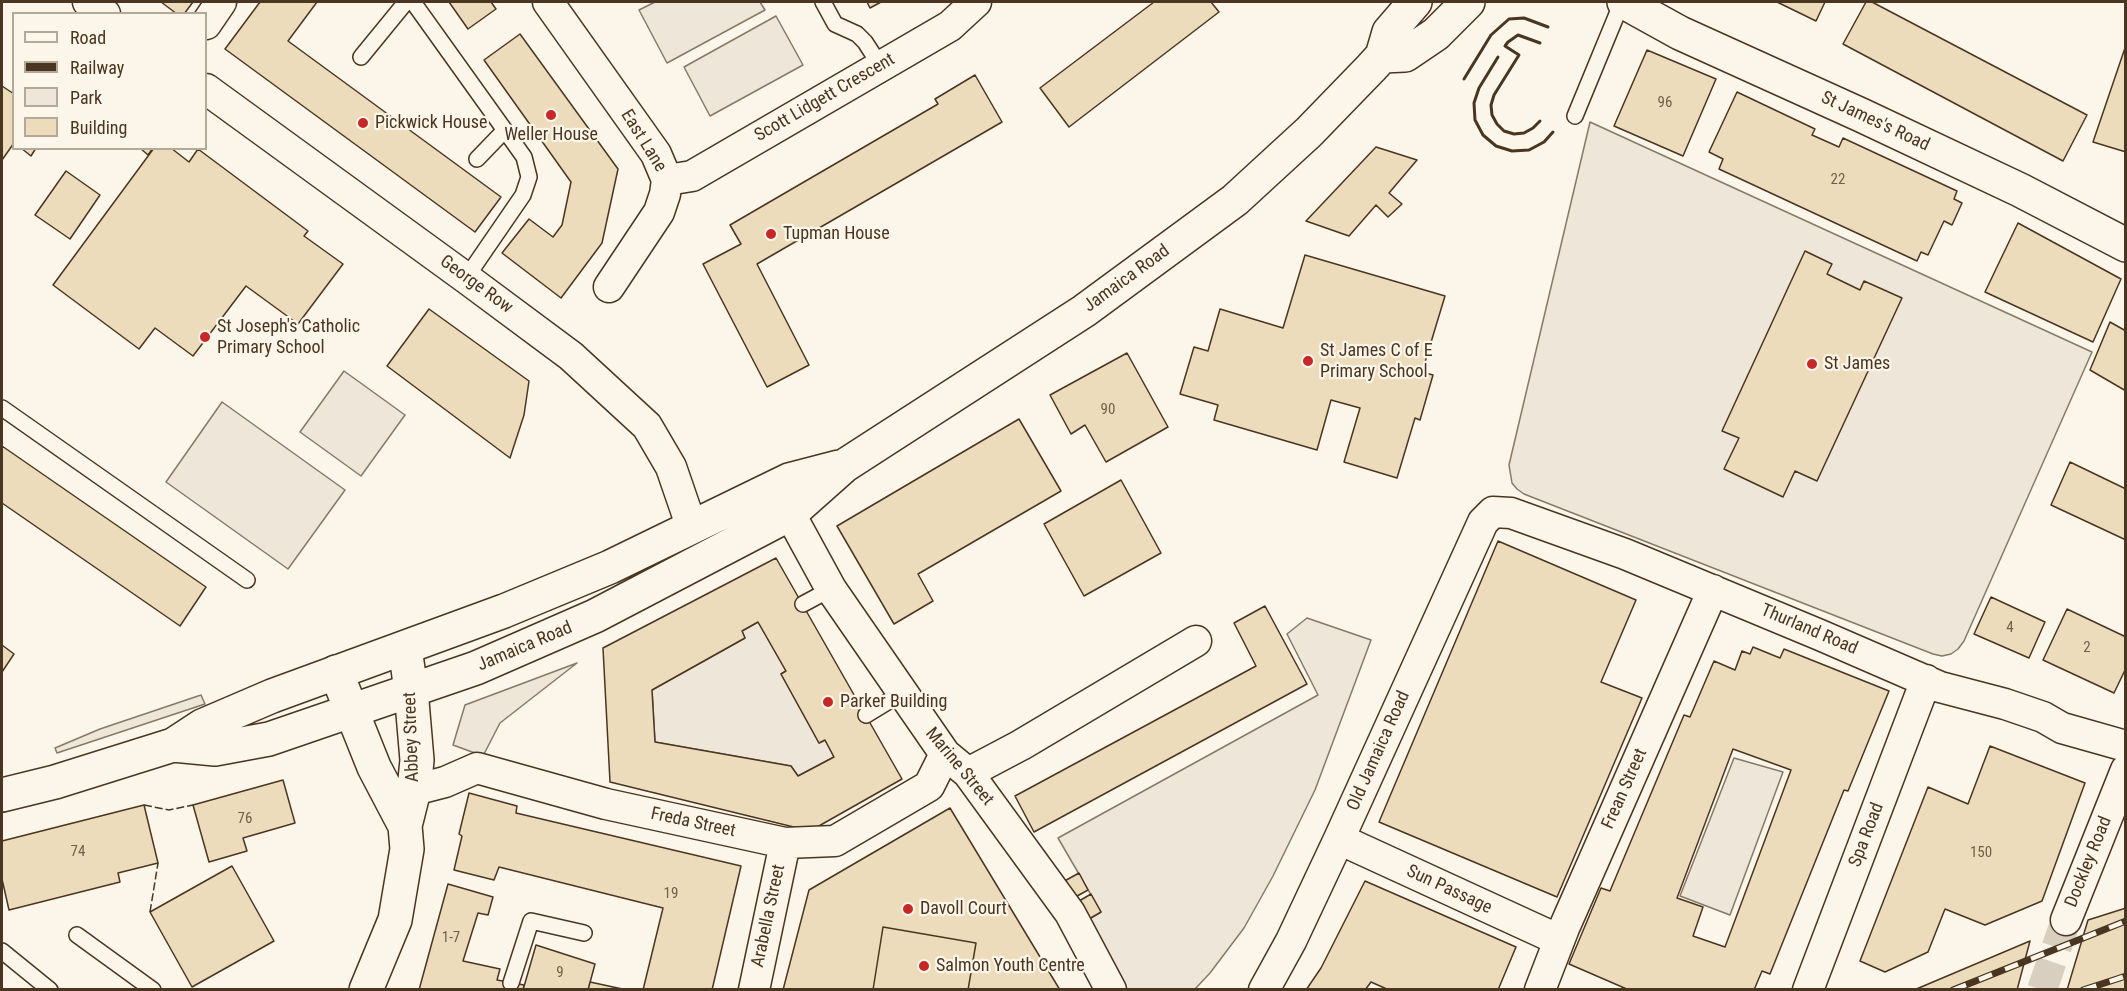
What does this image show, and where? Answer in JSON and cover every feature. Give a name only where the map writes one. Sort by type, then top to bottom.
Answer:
[{"type":"main road","name":"Jamaica Road","points":[[173,745],[215,749],[269,739],[476,668],[595,616],[790,514],[844,466],[1084,311],[1197,229],[1277,163],[1382,56],[1389,32],[1415,2]]},
{"type":"main road","points":[[1382,56],[1405,55],[1436,34],[1468,2]]},
{"type":"main road","name":"St James's Road","points":[[1623,2],[1680,33],[2020,190],[2126,245]]},
{"type":"main road","name":"Jamaica Road","points":[[2,795],[55,782],[173,745],[202,726],[272,696],[504,611],[610,567],[789,480],[844,466]]},
{"type":"main road","name":"Abbey Street","points":[[366,990],[395,920],[406,858],[405,826],[414,790],[417,760],[405,648]]},
{"type":"main road","name":"Abbey Street","points":[[336,672],[374,766],[405,826]]},
{"type":"street","points":[[88,2],[102,12]]},
{"type":"street","points":[[207,23],[221,2]]},
{"type":"street","name":"East Lane","points":[[548,2],[656,154],[667,180],[665,194],[658,212],[609,287]]},
{"type":"street","name":"Scott Lidgett Crescent","points":[[667,180],[692,176],[950,26],[975,2]]},
{"type":"street","name":"George Row","points":[[207,89],[571,356],[647,426],[671,467],[692,528]]},
{"type":"street","name":"Thurland Road","points":[[1493,512],[1511,513],[1625,554],[1940,687],[2017,708],[2043,717],[2062,728],[2126,746]]},
{"type":"street","name":"Old Jamaica Road","points":[[1264,990],[1291,941],[1339,839],[1483,522],[1493,512]]},
{"type":"street","name":"Marine Street","points":[[790,514],[831,589],[902,693],[945,754],[968,773],[1070,913],[1111,990]]},
{"type":"street","name":"Frean Street","points":[[1546,988],[1559,940],[1713,590]]},
{"type":"street","points":[[968,773],[1021,745],[1196,641]]},
{"type":"street","name":"Spa Road","points":[[1808,990],[1926,680]]},
{"type":"street","name":"Freda Street","points":[[414,790],[445,782],[477,768],[632,809],[785,843],[835,841],[929,786],[945,754]]},
{"type":"street","name":"Dockley Road","points":[[2066,920],[2126,770]]},
{"type":"street","name":"Sun Passage","points":[[1339,839],[1559,940]]},
{"type":"street","name":"Arabella Street","points":[[754,990],[785,843]]},
{"type":"lane","points":[[361,57],[406,2]]},
{"type":"lane","points":[[413,2],[524,157],[529,177],[523,195],[466,278]]},
{"type":"lane","points":[[822,2],[835,24],[857,34],[866,42],[880,65]]},
{"type":"lane","points":[[1575,116],[1623,2]]},
{"type":"lane","points":[[477,159],[505,130]]},
{"type":"lane","points":[[2,408],[248,580]]},
{"type":"lane","points":[[803,604],[831,589]]},
{"type":"lane","points":[[866,715],[902,693]]},
{"type":"lane","points":[[511,983],[531,921],[585,933]]},
{"type":"lane","points":[[77,935],[153,990]]},
{"type":"lane","points":[[2,951],[50,990]]},
{"type":"green space","points":[[655,2],[760,2],[765,10],[667,63],[639,10]]},
{"type":"green space","points":[[776,16],[803,65],[710,116],[684,67]]},
{"type":"green space","points":[[1590,122],[2092,352],[1964,641],[1951,654],[1942,656],[1933,654],[1524,494],[1512,483],[1509,465]]},
{"type":"green space","points":[[344,371],[405,415],[361,476],[300,432]]},
{"type":"green space","points":[[222,402],[345,490],[288,569],[166,482]]},
{"type":"green space","points":[[1307,618],[1371,640],[1315,790],[1273,876],[1244,928],[1195,989],[1123,989],[1084,922],[1101,912],[1058,838],[1318,695],[1287,634]]},
{"type":"green space","points":[[758,622],[786,671],[781,674],[819,743],[825,740],[834,757],[798,776],[791,766],[655,742],[652,690],[745,638],[742,631]]},
{"type":"green space","points":[[577,663],[500,723],[483,756],[453,745],[465,705]]},
{"type":"green space","points":[[201,695],[205,704],[57,753],[55,748],[100,729]]},
{"type":"green space","points":[[1734,758],[1783,772],[1730,915],[1680,896]]},
{"type":"building","points":[[161,2],[193,2],[186,12],[174,12]]},
{"type":"building","name":"Pickwick House","points":[[260,2],[317,2],[288,41],[501,197],[475,232],[225,49]]},
{"type":"building","points":[[449,2],[491,2],[496,9],[468,29]]},
{"type":"building","points":[[867,2],[881,2],[870,8]]},
{"type":"building","points":[[1154,2],[1211,2],[1219,12],[1069,127],[1040,88]]},
{"type":"building","points":[[1777,2],[1825,2],[1816,21]]},
{"type":"building","points":[[1866,2],[1872,2],[2087,115],[2063,161],[1843,44]]},
{"type":"building","name":"Weller House","points":[[520,34],[618,169],[602,243],[561,298],[502,253],[529,219],[553,237],[562,225],[571,182],[484,60]]},
{"type":"building","points":[[2126,45],[2126,152],[2093,142]]},
{"type":"building","points":[[1647,50],[1716,79],[1683,156],[1614,126]]},
{"type":"building","name":"Tupman House","points":[[975,75],[1002,122],[757,264],[809,365],[767,387],[703,264],[741,244],[730,225],[938,104],[935,99]]},
{"type":"building","points":[[2,86],[12,93],[12,146],[2,160]]},
{"type":"building","points":[[1737,92],[1815,129],[1812,135],[1839,147],[1843,138],[1957,191],[1954,199],[1962,203],[1952,225],[1944,221],[1928,255],[1921,252],[1917,261],[1719,169],[1723,159],[1709,152]]},
{"type":"building","points":[[1376,147],[1417,160],[1389,193],[1402,204],[1388,217],[1376,205],[1349,236],[1306,221]]},
{"type":"building","points":[[24,150],[35,150],[31,156]]},
{"type":"building","points":[[142,150],[152,150],[148,155]]},
{"type":"building","points":[[153,150],[174,150],[189,162],[199,150],[308,231],[304,236],[343,264],[298,324],[246,286],[193,356],[155,328],[139,349],[53,285]]},
{"type":"building","points":[[66,171],[100,195],[70,239],[35,215]]},
{"type":"building","points":[[2018,223],[2121,279],[2093,342],[1985,292]]},
{"type":"building","name":"St James","points":[[1805,251],[1832,264],[1827,274],[1860,290],[1864,281],[1902,298],[1817,481],[1795,471],[1783,497],[1724,469],[1739,438],[1722,431]]},
{"type":"building","name":"St James C of E Primary School","points":[[1305,255],[1445,296],[1422,372],[1433,375],[1420,420],[1415,418],[1397,478],[1344,462],[1360,408],[1331,400],[1317,450],[1214,420],[1218,405],[1180,394],[1194,347],[1208,351],[1220,309],[1283,328]]},
{"type":"building","points":[[429,309],[529,381],[524,415],[510,458],[387,366]]},
{"type":"building","points":[[2110,322],[2126,331],[2126,391],[2090,370]]},
{"type":"building","points":[[1127,353],[1168,427],[1106,462],[1085,425],[1071,434],[1050,395]]},
{"type":"building","points":[[1019,419],[1061,491],[918,574],[933,601],[894,624],[837,526]]},
{"type":"building","points":[[2,446],[206,587],[180,626],[2,503]]},
{"type":"building","points":[[2070,462],[2126,489],[2126,540],[2051,505]]},
{"type":"building","points":[[1121,480],[1161,553],[1084,596],[1044,524]]},
{"type":"building","points":[[1498,541],[1636,600],[1601,682],[1642,698],[1557,897],[1379,822]]},
{"type":"building","name":"Parker Building","points":[[776,558],[902,779],[810,831],[610,782],[603,648]],"holes":[[[758,622],[786,671],[781,674],[819,743],[825,740],[834,757],[798,776],[791,766],[655,742],[652,690],[745,638],[742,631]]]},
{"type":"building","points":[[1991,597],[2045,622],[2029,658],[1974,634]]},
{"type":"building","points":[[1265,606],[1307,684],[1034,832],[1015,796],[1256,666],[1234,623]]},
{"type":"building","points":[[2067,609],[2126,637],[2126,668],[2114,693],[2043,660]]},
{"type":"building","points":[[2,645],[14,654],[2,672]]},
{"type":"building","points":[[1753,647],[1780,658],[1784,649],[1889,691],[1848,791],[1844,790],[1770,974],[1762,971],[1754,990],[1629,990],[1569,964],[1601,888],[1610,891],[1684,715],[1690,717],[1714,661],[1735,670],[1742,651],[1750,654]],"holes":[[[1733,749],[1791,770],[1725,947],[1693,936],[1703,907],[1677,898]]]},
{"type":"building","points":[[1990,746],[2085,783],[2042,901],[1985,925],[1945,909],[1928,952],[1885,972],[1860,961],[1928,787],[1968,804]]},
{"type":"building","points":[[283,780],[295,823],[243,838],[247,851],[209,862],[193,805]]},
{"type":"building","points":[[469,793],[517,806],[516,813],[741,866],[712,990],[643,990],[663,908],[499,867],[494,880],[454,870],[462,836],[459,834]]},
{"type":"building","points":[[144,805],[158,863],[118,873],[120,882],[9,910],[2,879],[2,841]]},
{"type":"building","name":"Davoll Court","points":[[950,808],[1060,990],[968,990],[976,943],[883,927],[873,990],[783,990],[809,890]]},
{"type":"building","points":[[232,866],[274,941],[192,987],[150,912]]},
{"type":"building","points":[[1079,873],[1088,890],[1070,900],[1061,883]]},
{"type":"building","points":[[1365,881],[1516,947],[1498,990],[1389,990],[1371,982],[1365,990],[1306,990],[1321,968]]},
{"type":"building","points":[[448,884],[493,897],[488,915],[478,913],[463,961],[500,969],[497,980],[524,985],[523,990],[419,990]]},
{"type":"building","points":[[1091,894],[1101,912],[1084,922],[1074,904]]},
{"type":"building","points":[[2126,908],[2126,990],[2067,990],[2088,920]]},
{"type":"building","name":"Salmon Youth Centre","points":[[883,927],[976,943],[968,990],[873,990]]},
{"type":"building","points":[[2030,941],[2017,990],[1914,990]]},
{"type":"building","points":[[536,945],[595,964],[588,990],[523,990]]},
{"type":"building","points":[[590,982],[627,990],[588,990]]},
{"type":"tunnel","points":[[2042,990],[2066,920]]},
{"type":"railway","points":[[1953,990],[2126,921]]},
{"type":"railway","points":[[2083,990],[2126,976]]},
{"type":"fence","points":[[144,805],[169,810],[193,805]]},
{"type":"fence","points":[[150,912],[158,863]]},
{"type":"wall","points":[[1464,79],[1491,35],[1509,19],[1524,18],[1548,27]]},
{"type":"wall","points":[[1540,43],[1518,35],[1508,42],[1505,46],[1519,55],[1494,95],[1491,105],[1492,115],[1504,131],[1514,134],[1524,133],[1540,121]]},
{"type":"wall","points":[[1498,57],[1479,88],[1474,103],[1475,120],[1483,135],[1496,146],[1512,151],[1529,150],[1544,142],[1553,132]]},
{"type":"place","name":"Weller House","points":[[551,115]]},
{"type":"place","name":"Pickwick House","points":[[363,123]]},
{"type":"place","name":"Tupman House","points":[[771,234]]},
{"type":"place","name":"St Joseph's Catholic Primary School","points":[[205,337]]},
{"type":"place","name":"St James C of E Primary School","points":[[1308,361]]},
{"type":"place","name":"St James","points":[[1812,364]]},
{"type":"place","name":"Parker Building","points":[[828,702]]},
{"type":"place","name":"Davoll Court","points":[[908,909]]},
{"type":"place","name":"Salmon Youth Centre","points":[[924,966]]}]
